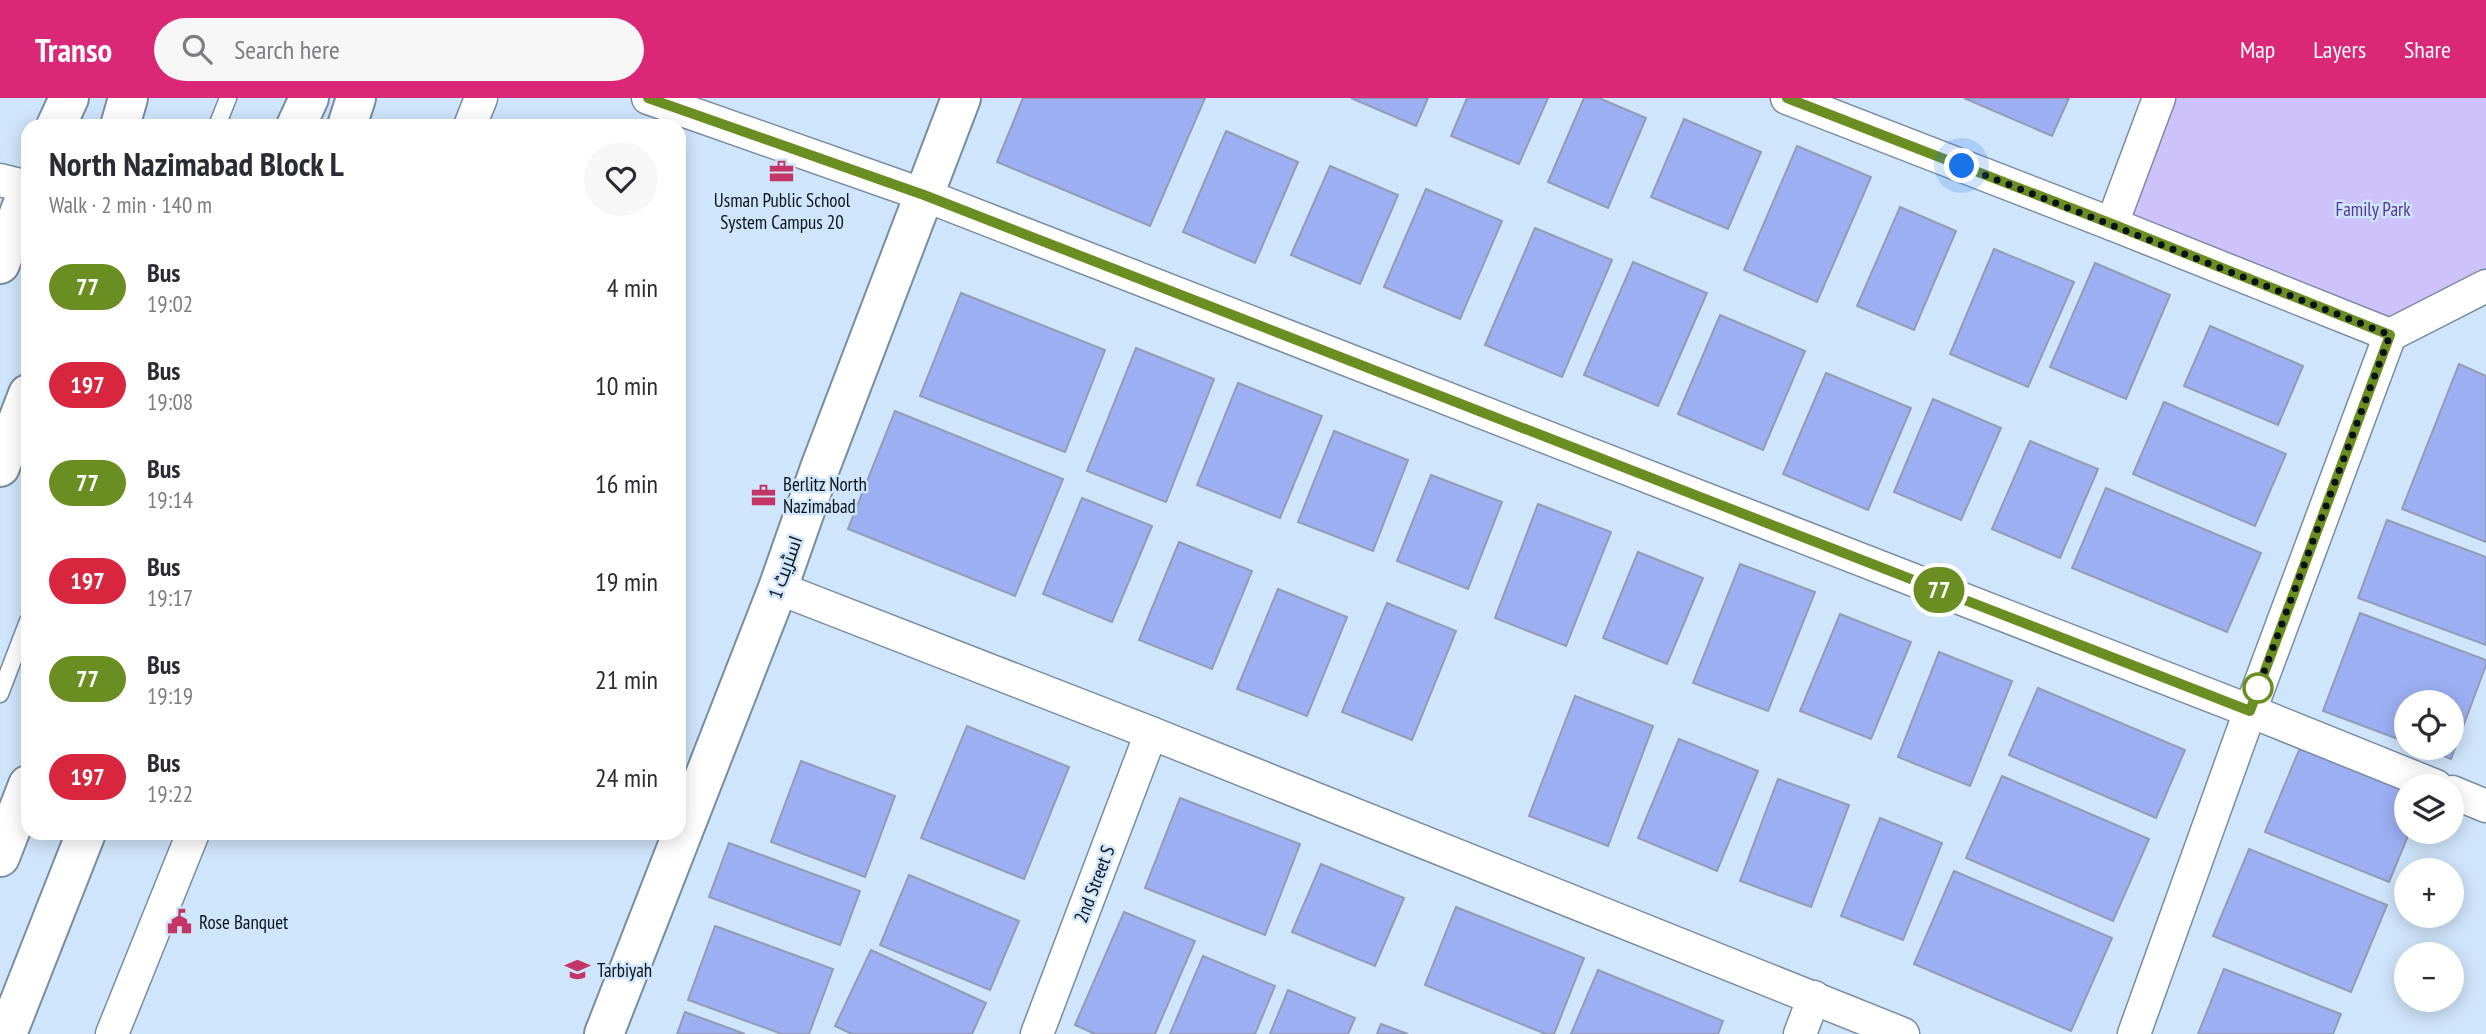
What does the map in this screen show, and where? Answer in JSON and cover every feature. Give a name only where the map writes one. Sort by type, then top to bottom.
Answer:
[{"type":"street","points":[[59,119],[69,98]]},
{"type":"street","points":[[122,119],[128,98]]},
{"type":"street","points":[[299,119],[309,98]]},
{"type":"street","points":[[349,119],[356,98]]},
{"type":"street","points":[[473,119],[481,98]]},
{"type":"street","points":[[648,98],[924,195],[2406,774]]},
{"type":"street","name":"اسٹریٹ 1","points":[[686,825],[779,588],[820,468],[961,98]]},
{"type":"street","points":[[1787,98],[2390,335]]},
{"type":"street","points":[[2112,224],[2159,98]]},
{"type":"street","points":[[0,180],[21,187]]},
{"type":"street","points":[[0,264],[21,208]]},
{"type":"street","points":[[2134,1034],[2250,711],[2390,335],[2486,286]]},
{"type":"street","points":[[0,467],[21,412]]},
{"type":"street","points":[[779,588],[1903,1034]]},
{"type":"street","name":"2nd Street S","points":[[1037,1034],[1150,733]]},
{"type":"street","points":[[2464,797],[2486,806]]},
{"type":"street","points":[[0,857],[21,803]]},
{"type":"street","points":[[7,1034],[83,840]]},
{"type":"street","points":[[112,1034],[190,840]]},
{"type":"street","name":"اسٹریٹ 1","points":[[604,1034],[680,840]]},
{"type":"street","points":[[1800,1034],[1814,997]]},
{"type":"lane","points":[[220,119],[228,98]]},
{"type":"lane","points":[[0,694],[21,639]]},
{"type":"green space","name":"Family Park","points":[[2159,98],[2486,98],[2486,286],[2390,335],[2112,224]]},
{"type":"building","points":[[1023,98],[1205,98],[1150,226],[997,162]]},
{"type":"building","points":[[1351,98],[1428,98],[1416,126]]},
{"type":"building","points":[[1467,98],[1548,98],[1519,164],[1451,136]]},
{"type":"building","points":[[1584,98],[1599,98],[1646,118],[1608,208],[1548,182]]},
{"type":"building","points":[[1964,98],[2069,98],[2052,136]]},
{"type":"building","points":[[1684,119],[1761,152],[1728,229],[1651,197]]},
{"type":"building","points":[[1226,131],[1298,162],[1255,263],[1183,232]]},
{"type":"building","points":[[1797,146],[1871,177],[1817,302],[1744,270]]},
{"type":"building","points":[[1330,166],[1398,195],[1360,284],[1291,255]]},
{"type":"building","points":[[1426,189],[1502,221],[1460,319],[1384,287]]},
{"type":"building","points":[[1900,207],[1956,231],[1914,330],[1857,306]]},
{"type":"building","points":[[1535,228],[1612,260],[1562,377],[1485,345]]},
{"type":"building","points":[[1994,249],[2074,282],[2028,387],[1950,354]]},
{"type":"building","points":[[1633,262],[1707,293],[1658,406],[1584,375]]},
{"type":"building","points":[[2095,263],[2170,295],[2126,399],[2050,367]]},
{"type":"building","points":[[961,293],[1105,350],[1065,452],[920,396]]},
{"type":"building","points":[[1720,315],[1805,351],[1763,450],[1678,414]]},
{"type":"building","points":[[2210,326],[2303,366],[2278,425],[2184,386]]},
{"type":"building","points":[[1136,348],[1214,379],[1166,502],[1087,471]]},
{"type":"building","points":[[2459,364],[2486,376],[2486,542],[2402,509]]},
{"type":"building","points":[[1826,373],[1911,408],[1868,510],[1783,474]]},
{"type":"building","points":[[1238,383],[1322,416],[1280,518],[1197,485]]},
{"type":"building","points":[[1933,399],[2001,428],[1961,520],[1894,492]]},
{"type":"building","points":[[2164,402],[2286,454],[2255,526],[2133,474]]},
{"type":"building","points":[[895,411],[1063,479],[1015,596],[848,529]]},
{"type":"building","points":[[1334,431],[1408,460],[1373,551],[1298,522]]},
{"type":"building","points":[[2030,441],[2098,469],[2060,558],[1992,529]]},
{"type":"building","points":[[1431,475],[1502,502],[1468,589],[1397,561]]},
{"type":"building","points":[[2106,488],[2261,553],[2227,632],[2072,568]]},
{"type":"building","points":[[1082,498],[1152,526],[1112,622],[1043,594]]},
{"type":"building","points":[[1538,504],[1611,532],[1566,646],[1495,618]]},
{"type":"building","points":[[2387,520],[2486,557],[2486,645],[2358,598]]},
{"type":"building","points":[[1179,542],[1252,571],[1212,669],[1139,640]]},
{"type":"building","points":[[1638,552],[1703,578],[1667,664],[1603,638]]},
{"type":"building","points":[[1740,564],[1815,592],[1768,711],[1693,683]]},
{"type":"building","points":[[1278,589],[1347,617],[1307,716],[1237,689]]},
{"type":"building","points":[[1387,603],[1456,631],[1412,740],[1342,712]]},
{"type":"building","points":[[2360,613],[2486,660],[2464,724],[2464,690],[2394,690],[2394,738],[2323,711]]},
{"type":"building","points":[[1840,614],[1911,642],[1871,739],[1800,711]]},
{"type":"building","points":[[1939,652],[2012,681],[1970,786],[1898,757]]},
{"type":"building","points":[[2038,688],[2185,750],[2156,818],[2009,755]]},
{"type":"building","points":[[1575,696],[1653,726],[1608,846],[1529,816]]},
{"type":"building","points":[[967,726],[1069,767],[1024,879],[921,838]]},
{"type":"building","points":[[1679,739],[1758,771],[1717,871],[1638,838]]},
{"type":"building","points":[[2302,743],[2394,781],[2394,844],[2405,844],[2399,858],[2394,858],[2394,870],[2389,882],[2265,832]]},
{"type":"building","points":[[801,761],[895,796],[865,877],[771,842]]},
{"type":"building","points":[[2002,776],[2149,839],[2113,921],[1966,858]]},
{"type":"building","points":[[1778,779],[1849,805],[1811,907],[1740,881]]},
{"type":"building","points":[[1180,798],[1300,844],[1265,935],[1145,888]]},
{"type":"building","points":[[1880,818],[1942,843],[1903,940],[1841,916]]},
{"type":"building","points":[[729,843],[860,891],[840,945],[709,897]]},
{"type":"building","points":[[2249,849],[2387,905],[2351,992],[2213,936]]},
{"type":"building","points":[[1321,864],[1404,898],[1375,966],[1292,932]]},
{"type":"building","points":[[1954,871],[2112,938],[2071,1031],[1914,964]]},
{"type":"building","points":[[909,875],[1019,921],[990,990],[880,945]]},
{"type":"building","points":[[1456,907],[1584,958],[1554,1034],[1546,1034],[1425,985]]},
{"type":"building","points":[[1124,912],[1195,941],[1155,1034],[1095,1034],[1075,1025]]},
{"type":"building","points":[[715,926],[833,969],[809,1034],[782,1034],[688,1000]]},
{"type":"building","points":[[871,950],[986,1003],[972,1034],[852,1034],[835,1026]]},
{"type":"building","points":[[1203,956],[1275,986],[1255,1034],[1170,1034]]},
{"type":"building","points":[[2224,969],[2341,1014],[2333,1034],[2198,1034]]},
{"type":"building","points":[[1598,970],[1723,1021],[1718,1034],[1571,1034]]},
{"type":"building","points":[[1288,990],[1355,1018],[1348,1034],[1270,1034]]},
{"type":"building","points":[[685,1012],[745,1034],[677,1034]]},
{"type":"building","points":[[1381,1024],[1408,1034],[1377,1034]]},
{"type":"bus line","name":"77","points":[[648,98],[924,195],[2250,711],[2390,335],[1787,98]]},
{"type":"place","name":"Usman Public School System Campus 20","points":[[782,172]]},
{"type":"place","name":"Berlitz North Nazimabad","points":[[763,495]]},
{"type":"place","name":"Rose Banquet","points":[[179,922]]},
{"type":"place","name":"Tarbiyah","points":[[577,970]]},
{"type":"route","points":[[1962,166],[2390,335],[2258,688]]}]
